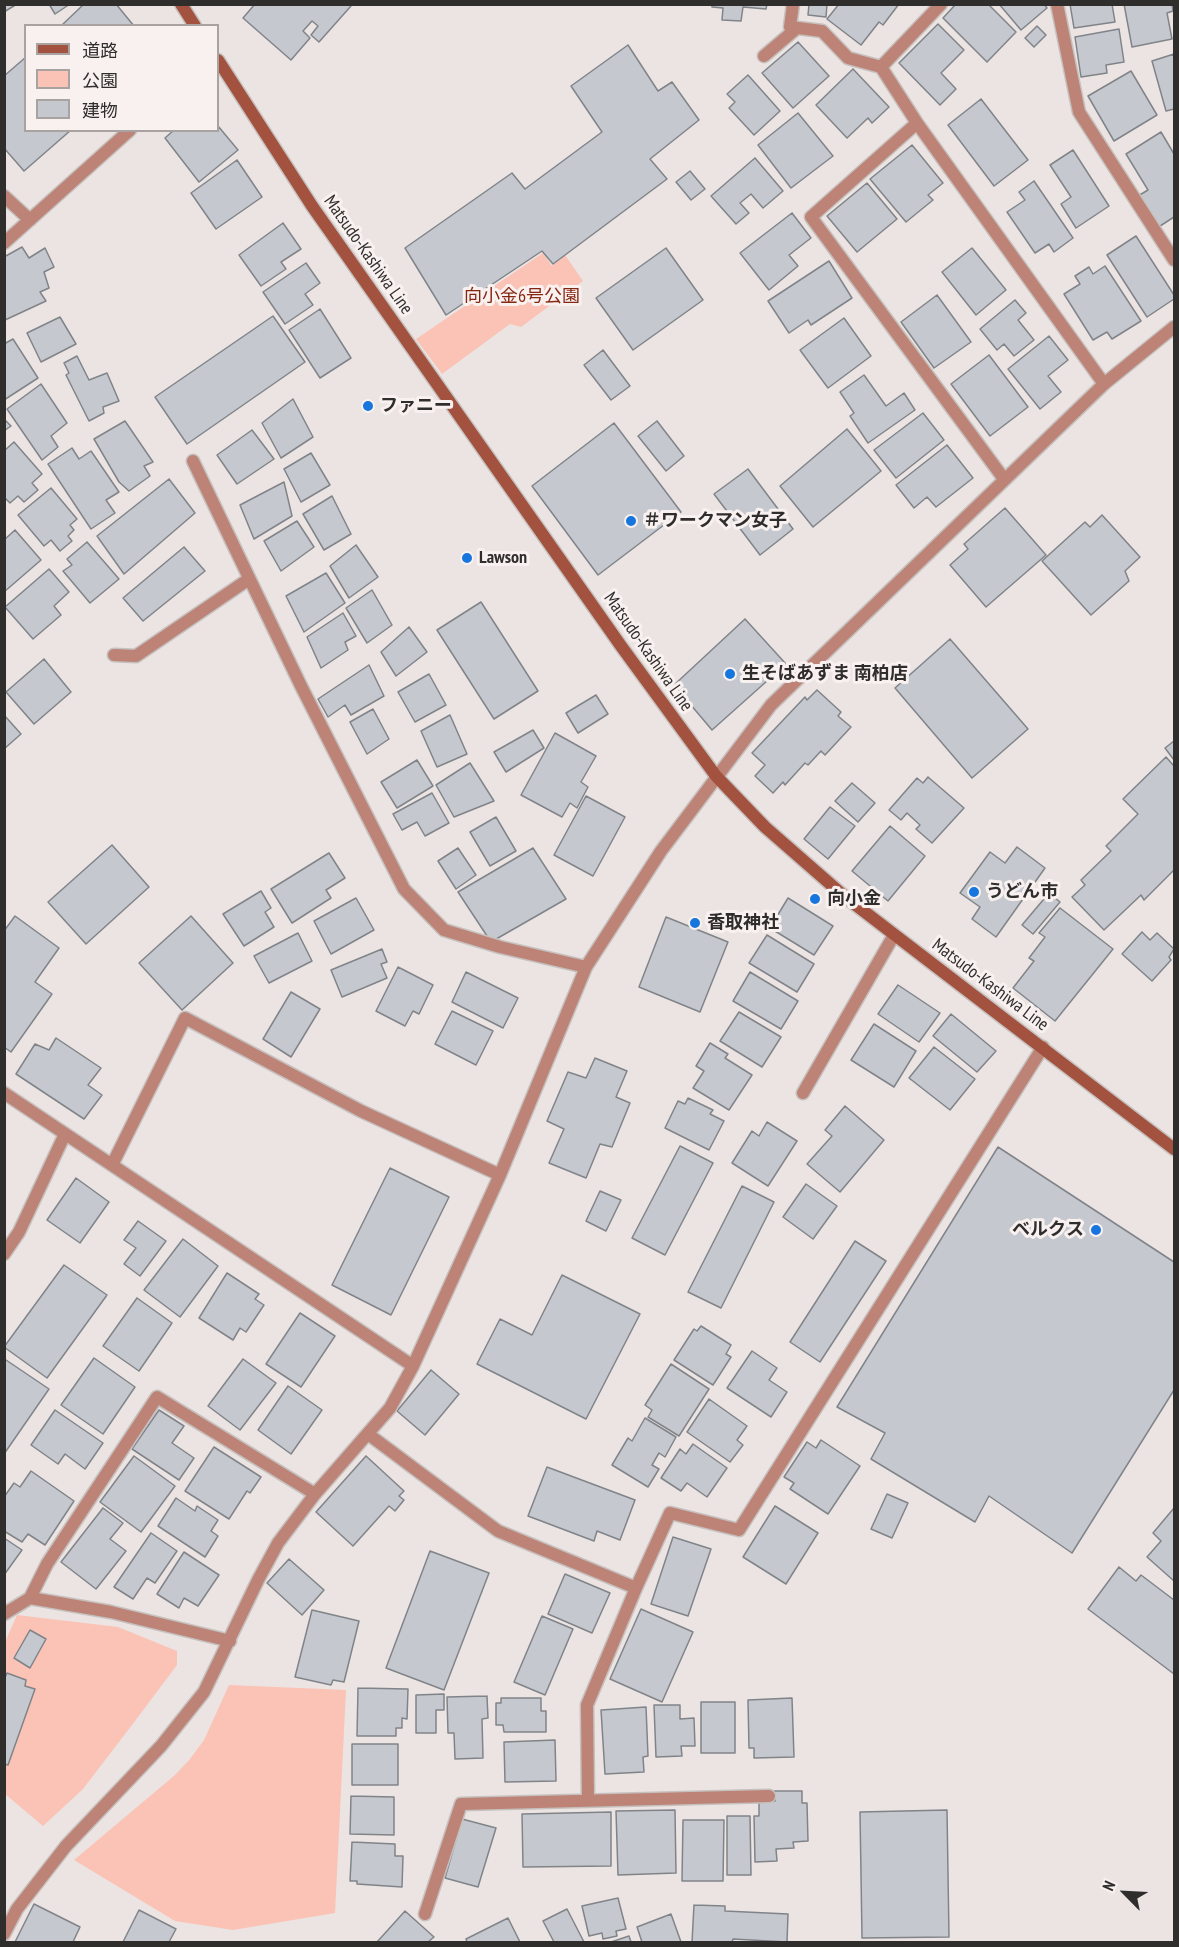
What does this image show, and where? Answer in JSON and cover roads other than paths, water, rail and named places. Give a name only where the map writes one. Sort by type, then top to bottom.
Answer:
[{"type":"main road","points":[[181,4],[194,24]]},
{"type":"main road","name":"Matsudo-Kashiwa Line","points":[[219,62],[312,206],[655,694],[716,776],[765,826],[844,896],[1174,1149]]},
{"type":"street","points":[[793,4],[789,27],[822,31],[848,58],[881,67],[917,123],[1104,384]]},
{"type":"street","points":[[881,67],[941,4]]},
{"type":"street","points":[[1057,4],[1079,112],[1174,260]]},
{"type":"street","points":[[764,56],[797,28]]},
{"type":"street","points":[[917,123],[811,217],[1004,479]]},
{"type":"street","points":[[4,243],[128,132]]},
{"type":"street","points":[[4,196],[30,220]]},
{"type":"street","points":[[4,1934],[17,1908],[66,1846],[161,1746],[204,1692],[278,1543],[315,1494],[390,1408],[413,1366],[500,1175],[586,967],[661,851],[771,705],[1104,384],[1174,327]]},
{"type":"street","points":[[193,461],[249,579],[404,889],[444,930],[500,947],[586,967]]},
{"type":"street","points":[[114,655],[136,656],[249,579]]},
{"type":"street","points":[[803,1093],[894,935]]},
{"type":"street","points":[[112,1165],[185,1018],[361,1110],[500,1175]]},
{"type":"street","points":[[588,1800],[587,1705],[669,1513],[739,1530],[1043,1047]]},
{"type":"street","points":[[4,1093],[413,1366]]},
{"type":"street","points":[[4,1254],[20,1232],[64,1134]]},
{"type":"street","points":[[4,1614],[30,1598],[47,1564],[157,1396],[315,1494]]},
{"type":"street","points":[[368,1434],[498,1531],[636,1588]]},
{"type":"street","points":[[30,1598],[111,1612],[230,1641]]},
{"type":"street","points":[[425,1914],[461,1804],[769,1796]]},
{"type":"place","name":"ファニー","points":[[368,406]]},
{"type":"place","name":"＃ワークマン女子","points":[[631,521]]},
{"type":"place","name":"Lawson","points":[[467,558]]},
{"type":"place","name":"生そばあずま 南柏店","points":[[730,674]]},
{"type":"place","name":"うどん市","points":[[974,892]]},
{"type":"place","name":"向小金","points":[[815,899]]},
{"type":"place","name":"香取神社","points":[[695,923]]},
{"type":"place","name":"ベルクス","points":[[1096,1230]]},
{"type":"park label","name":"向小金6号公園","points":[[522,297]]}]
